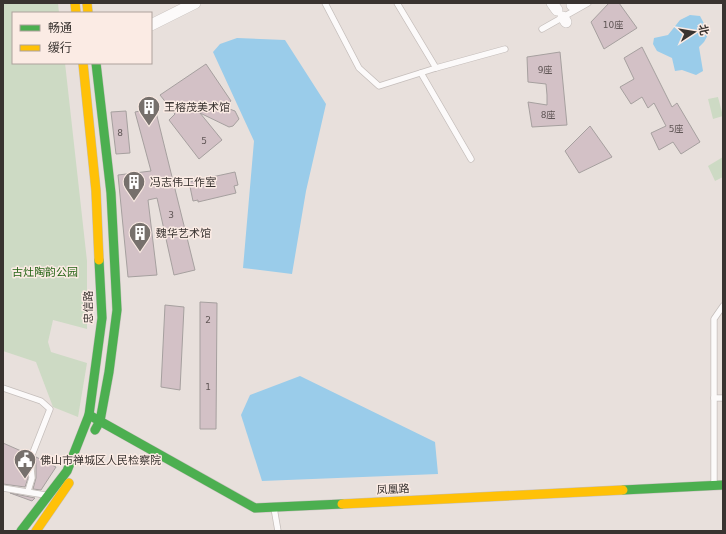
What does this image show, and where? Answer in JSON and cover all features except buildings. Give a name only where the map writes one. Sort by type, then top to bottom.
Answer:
[{"type":"main road","name":"忠信路","points":[[21,531],[67,471],[89,415],[102,318],[96,191],[83,64]]},
{"type":"main road","points":[[90,441],[100,421],[109,372],[117,310],[112,193],[96,64]]},
{"type":"main road","name":"凤凰路","points":[[89,415],[255,508],[719,485]]},
{"type":"main road","points":[[36,531],[59,500],[84,455]]},
{"type":"street","points":[[152,25],[195,3]]},
{"type":"lane","points":[[325,3],[359,68],[379,86],[436,68],[506,49]]},
{"type":"lane","points":[[397,3],[436,68]]},
{"type":"lane","points":[[542,29],[560,13],[588,3]]},
{"type":"lane","points":[[421,73],[471,159]]},
{"type":"lane","points":[[719,485],[714,398],[714,319],[723,306]]},
{"type":"lane","points":[[3,388],[41,401],[50,409],[30,460],[32,478],[28,491]]},
{"type":"lane","points":[[714,398],[723,398]]},
{"type":"lane","points":[[3,488],[17,492],[28,491],[59,500]]},
{"type":"lane","points":[[274,507],[278,531]]},
{"type":"green space","name":"古灶陶韵公园","points":[[3,3],[58,3],[59,12],[12,12],[12,64],[65,64],[87,261],[87,329],[53,320],[48,342],[51,352],[87,363],[78,417],[53,407],[36,362],[3,351]]},
{"type":"green space","points":[[718,97],[723,116],[713,119],[708,99]]},
{"type":"green space","points":[[723,157],[723,177],[715,181],[708,166]]},
{"type":"water","points":[[690,15],[700,16],[709,33],[699,47],[703,71],[696,75],[682,70],[675,71],[672,58],[657,51],[653,44],[654,38],[668,35],[680,20]]},
{"type":"water","points":[[237,38],[285,40],[326,104],[306,191],[292,274],[243,268],[254,141],[213,52],[220,44]]},
{"type":"water","points":[[300,376],[435,442],[438,474],[262,481],[241,415],[250,395]]},
{"type":"traffic: fast","points":[[95,430],[100,421],[109,372],[117,310],[111,193],[96,64]]},
{"type":"traffic: fast","points":[[21,531],[67,471],[89,415],[102,318],[99,260]]},
{"type":"traffic: fast","points":[[89,415],[255,508],[342,504]]},
{"type":"traffic: fast","points":[[623,490],[723,485]]},
{"type":"traffic: slow","points":[[75,3],[76,12]]},
{"type":"traffic: slow","points":[[87,3],[88,12]]},
{"type":"traffic: slow","points":[[83,64],[96,191],[99,260]]},
{"type":"traffic: slow","points":[[36,531],[69,483]]},
{"type":"traffic: slow","points":[[342,504],[623,490]]},
{"type":"place","name":"王榕茂美术馆","points":[[149,126]]},
{"type":"place","name":"冯志伟工作室","points":[[134,202]]},
{"type":"place","name":"魏华艺术馆","points":[[140,252]]},
{"type":"place","name":"佛山市禅城区人民检察院","points":[[25,480]]}]
